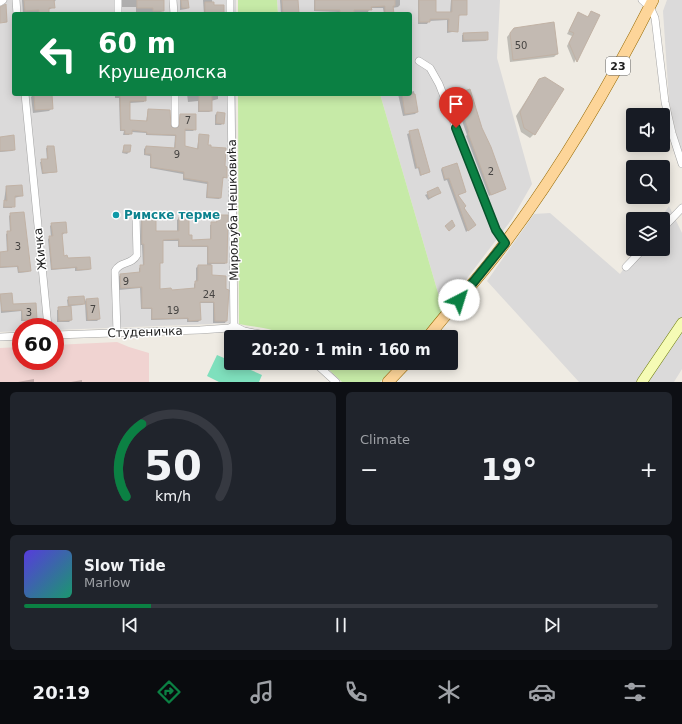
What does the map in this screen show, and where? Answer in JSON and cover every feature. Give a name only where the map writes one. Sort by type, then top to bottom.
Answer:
[{"type":"main road","name":"23","points":[[434,330],[505,243],[567,150],[624,54],[648,2]]},
{"type":"main road","points":[[388,382],[399,370]]},
{"type":"street","points":[[16,0],[18,12]]},
{"type":"street","points":[[118,0],[118,12]]},
{"type":"street","points":[[173,0],[174,12]]},
{"type":"street","points":[[230,0],[230,12]]},
{"type":"street","points":[[648,2],[656,23],[665,102],[682,164]]},
{"type":"street","points":[[419,61],[430,68],[439,84],[496,230],[505,243]]},
{"type":"street","name":"Жичка","points":[[25,96],[47,318]]},
{"type":"street","points":[[175,96],[175,124]]},
{"type":"street","name":"Мирољуба Нешковића","points":[[231,96],[234,326]]},
{"type":"street","points":[[670,221],[682,208]]},
{"type":"street","points":[[117,332],[115,271],[118,266],[133,261],[137,255],[136,216]]},
{"type":"street","points":[[626,267],[636,256]]},
{"type":"street","points":[[642,382],[682,323]]},
{"type":"street","points":[[234,326],[242,330]]},
{"type":"street","name":"Студеничка","points":[[64,334],[220,329],[234,326]]},
{"type":"street","points":[[0,337],[12,336]]},
{"type":"street","points":[[323,370],[336,382]]},
{"type":"shaded area","points":[[0,0],[236,0],[236,12],[12,12],[12,96],[236,96],[237,323],[64,330],[64,318],[12,318],[12,331],[0,332]]},
{"type":"shaded area","points":[[277,0],[500,0],[497,58],[532,184],[512,219],[443,310],[381,96],[412,96],[412,12],[278,12]]},
{"type":"shaded area","points":[[667,0],[682,0],[682,159],[669,101],[663,11]]},
{"type":"shaded area","points":[[669,206],[682,233],[682,369],[674,382],[579,382],[487,281],[534,214],[550,213],[620,274],[633,256],[670,256],[670,212],[665,212]]},
{"type":"shaded area","points":[[117,342],[149,353],[149,382],[0,382],[0,348],[12,347],[12,370],[64,370],[64,345]]},
{"type":"green space","points":[[238,0],[277,0],[278,12],[238,12]]},
{"type":"green space","points":[[238,96],[381,96],[443,310],[426,330],[271,330],[239,324]]},
{"type":"green space","points":[[217,355],[224,358],[224,370],[251,370],[262,375],[259,382],[219,382],[207,376]]},
{"type":"green space","points":[[329,370],[391,370],[380,382],[342,382]]},
{"type":"building","points":[[24,0],[54,0],[55,8],[49,8],[49,12],[39,12],[39,10],[25,11]]},
{"type":"building","points":[[137,0],[164,0],[164,11],[153,11],[153,8],[137,8]]},
{"type":"building","points":[[181,0],[188,0],[189,8],[182,8]]},
{"type":"building","points":[[282,0],[298,0],[299,12],[283,12]]},
{"type":"building","points":[[315,0],[395,0],[395,6],[393,6],[394,12],[385,12],[385,6],[371,7],[372,10],[354,10],[354,12],[340,12],[340,10],[315,10]]},
{"type":"building","points":[[419,0],[436,0],[436,12],[452,12],[452,0],[467,0],[467,15],[459,15],[458,32],[448,31],[449,19],[430,19],[430,22],[419,22]]},
{"type":"building","points":[[205,2],[214,2],[214,5],[224,5],[224,12],[205,12]]},
{"type":"building","points":[[6,4],[7,22],[0,23],[0,7]]},
{"type":"building","points":[[591,11],[600,15],[577,62],[569,43],[574,33],[569,31],[578,12],[588,17]]},
{"type":"building","points":[[554,22],[558,54],[513,60],[510,33],[514,28]]},
{"type":"building","points":[[488,32],[488,40],[464,40],[463,33]]},
{"type":"building","points":[[545,77],[564,89],[535,135],[524,128],[520,112],[539,79]]},
{"type":"building","points":[[470,89],[482,128],[491,147],[506,189],[491,195],[468,133],[469,132],[456,94]]},
{"type":"building","points":[[412,94],[415,94],[418,112],[405,114],[402,96],[412,96]]},
{"type":"building","points":[[34,96],[52,96],[53,109],[35,110]]},
{"type":"building","points":[[120,96],[146,96],[146,101],[130,101],[130,120],[147,121],[148,109],[170,110],[171,126],[175,129],[179,126],[180,114],[196,114],[196,130],[185,129],[185,146],[198,149],[199,134],[209,135],[208,145],[211,145],[211,147],[226,148],[225,166],[227,167],[227,178],[223,177],[221,198],[207,197],[208,182],[184,178],[184,172],[151,167],[151,154],[145,154],[146,146],[175,148],[176,135],[147,134],[147,132],[132,130],[132,134],[125,134],[125,130],[121,130]]},
{"type":"building","points":[[199,96],[212,96],[212,111],[199,111]]},
{"type":"building","points":[[217,112],[225,113],[224,124],[216,123]]},
{"type":"building","points":[[418,129],[430,172],[421,175],[419,167],[417,168],[409,131]]},
{"type":"building","points":[[14,135],[15,150],[0,151],[0,137]]},
{"type":"building","points":[[124,145],[131,145],[130,152],[123,152]]},
{"type":"building","points":[[47,146],[54,146],[57,172],[43,173],[41,159],[48,159]]},
{"type":"building","points":[[457,163],[466,192],[458,195],[466,206],[464,208],[476,225],[468,231],[449,178],[445,179],[442,168]]},
{"type":"building","points":[[22,185],[23,196],[15,196],[15,207],[4,207],[4,200],[7,201],[6,186]]},
{"type":"building","points":[[438,187],[441,193],[429,198],[427,192]]},
{"type":"building","points":[[24,212],[31,271],[19,272],[18,266],[0,267],[0,252],[8,251],[7,231],[11,231],[10,213]]},
{"type":"building","points":[[142,212],[156,213],[156,231],[179,231],[179,217],[189,217],[189,235],[192,235],[192,240],[211,239],[211,222],[217,222],[217,215],[228,215],[227,263],[208,263],[208,246],[179,246],[179,239],[163,240],[163,263],[160,263],[160,289],[171,288],[172,290],[195,288],[195,281],[198,281],[198,265],[212,265],[212,275],[226,276],[226,289],[229,290],[227,321],[215,321],[214,302],[200,302],[201,320],[189,321],[188,318],[152,319],[152,308],[142,308],[142,287],[121,288],[120,274],[140,272],[140,265],[144,265],[144,244],[142,244]]},
{"type":"building","points":[[452,220],[455,226],[449,231],[445,226]]},
{"type":"building","points":[[66,222],[67,233],[62,233],[64,256],[67,255],[68,258],[90,257],[91,269],[77,270],[77,267],[52,269],[49,236],[53,236],[51,223]]},
{"type":"building","points":[[12,293],[13,304],[36,303],[37,318],[23,318],[22,310],[2,311],[0,294]]},
{"type":"building","points":[[84,296],[85,304],[69,305],[68,297]]},
{"type":"building","points":[[98,298],[100,319],[88,320],[86,299]]},
{"type":"building","points":[[71,306],[72,320],[64,321],[64,318],[59,318],[58,307]]},
{"type":"place","name":"Римске терме","points":[[116,215]]},
{"type":"route","points":[[456,128],[496,230],[505,243],[459,300]]}]
